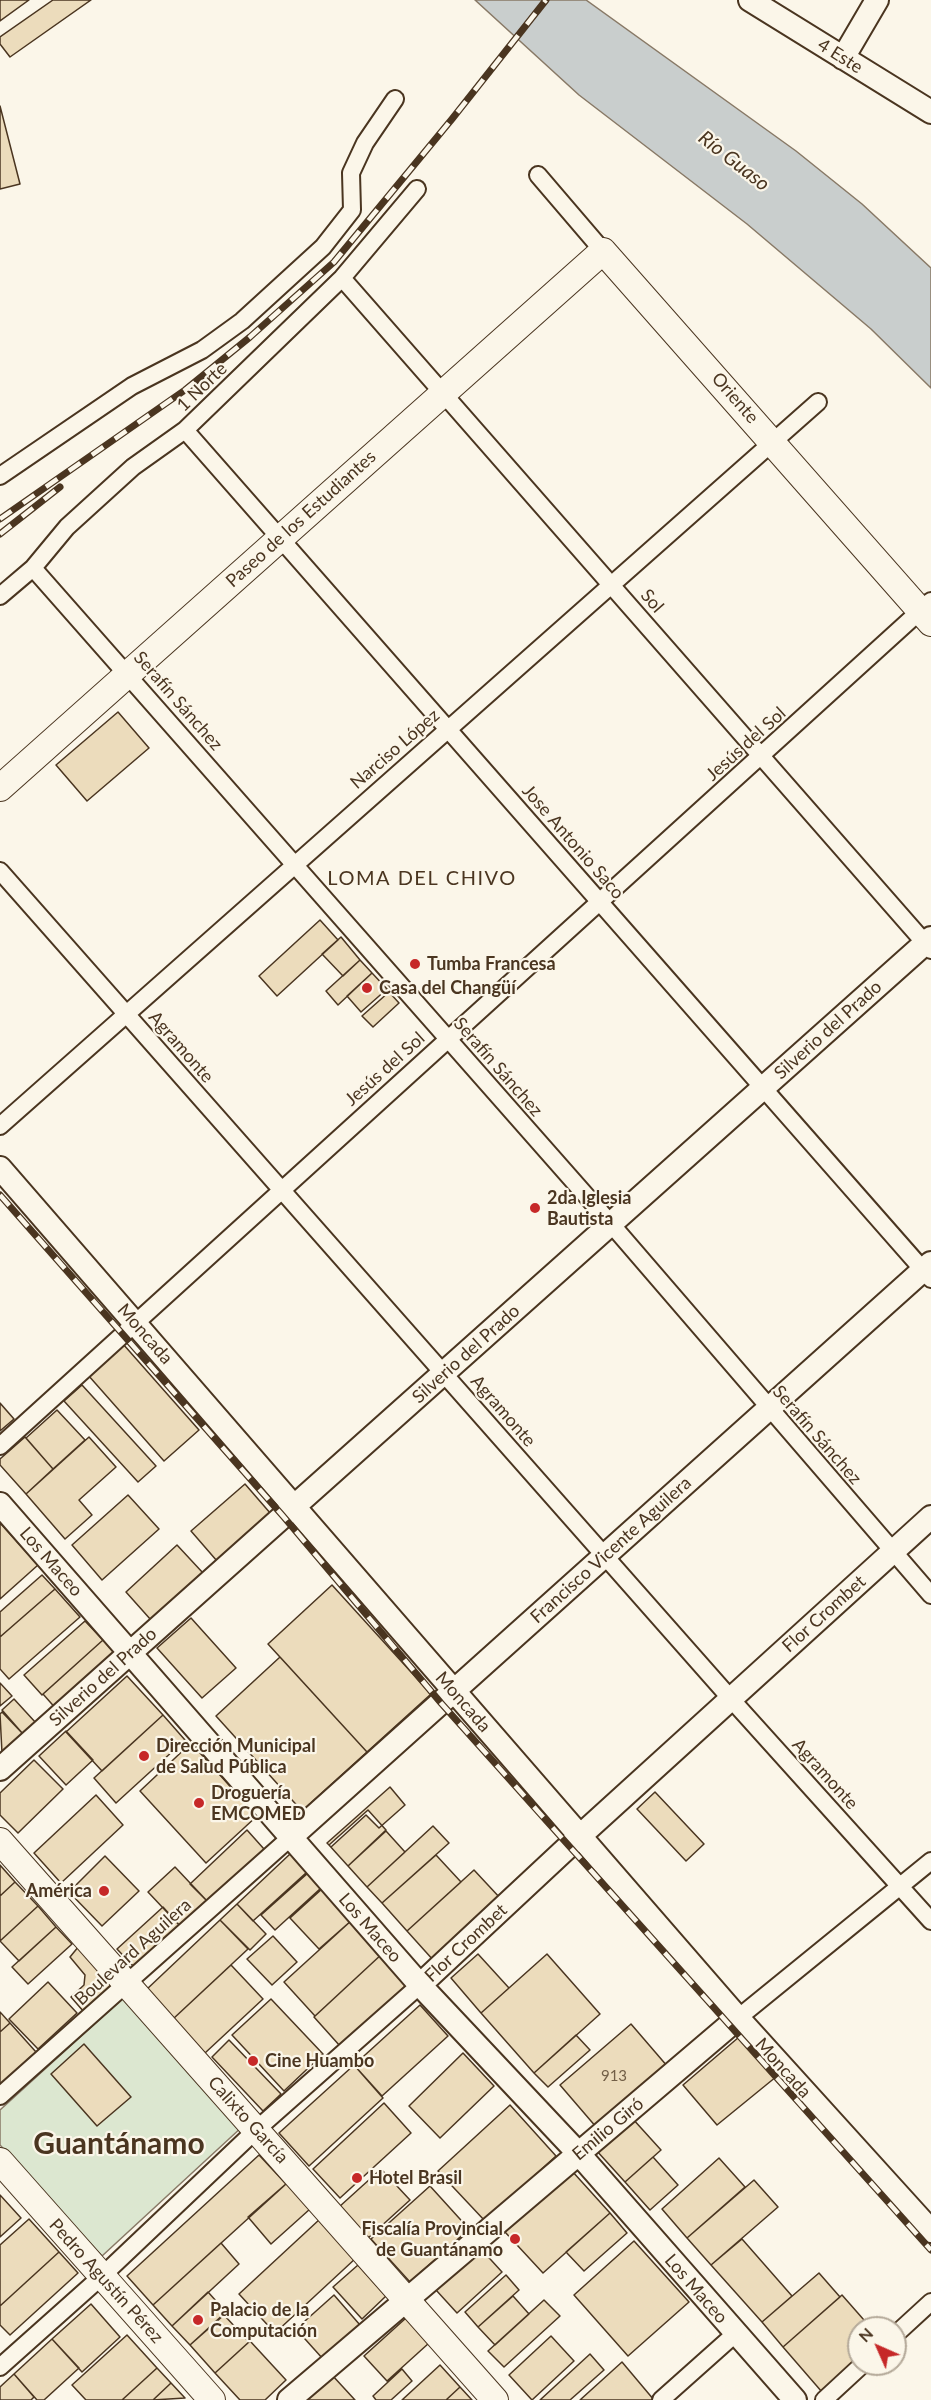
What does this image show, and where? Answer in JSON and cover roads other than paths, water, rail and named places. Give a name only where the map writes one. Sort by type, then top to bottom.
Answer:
[{"type":"main road","name":"4 Este","points":[[750,0],[931,112]]},
{"type":"main road","points":[[843,58],[878,0]]},
{"type":"main road","name":"Paseo de los Estudiantes","points":[[0,788],[603,250]]},
{"type":"main road","name":"Oriente","points":[[603,250],[774,443],[928,611]]},
{"type":"main road","name":"Silverio del Prado","points":[[0,1769],[763,1088],[929,944]]},
{"type":"main road","name":"Moncada","points":[[0,1168],[738,2018],[931,2231]]},
{"type":"main road","name":"Francisco Vicente Aguilera","points":[[291,1838],[768,1409],[928,1271]]},
{"type":"main road","name":"Los Maceo","points":[[0,1504],[420,1985],[579,2154],[795,2400]]},
{"type":"main road","name":"Flor Crombet","points":[[420,1985],[931,1517]]},
{"type":"main road","name":"Calixto García","points":[[0,1841],[495,2400]]},
{"type":"main road","name":"Emilio Giró","points":[[289,2400],[738,2018]]},
{"type":"main road","name":"Pedro Agustín Pérez","points":[[0,2161],[212,2400]]},
{"type":"street","name":"1 Norte","points":[[0,476],[132,386],[202,350],[242,321],[295,274],[323,247],[352,210],[351,173],[365,143],[395,99]]},
{"type":"street","name":"Oriente","points":[[538,175],[603,250]]},
{"type":"street","name":"1 Norte","points":[[0,596],[33,568],[68,527],[133,467],[185,430],[342,278],[417,189]]},
{"type":"street","name":"Sol","points":[[342,278],[929,944]]},
{"type":"street","name":"Narciso López","points":[[0,1126],[128,1016],[295,863],[818,402]]},
{"type":"street","name":"Jose Antonio Saco","points":[[185,430],[763,1088],[928,1271]]},
{"type":"street","name":"Serafín Sánchez","points":[[33,568],[128,673],[612,1225],[768,1409],[931,1595]]},
{"type":"street","name":"Jesús del Sol","points":[[0,1446],[599,902],[928,611]]},
{"type":"street","name":"Agramonte","points":[[0,871],[604,1556],[931,1921]]},
{"type":"street","name":"Boulevard Aguilera","points":[[0,2096],[291,1838]]},
{"type":"street","name":"Emilio Giró","points":[[738,2018],[931,1861]]},
{"type":"street","name":"Flor Crombet","points":[[0,2367],[102,2276],[256,2130],[420,1985]]},
{"type":"street","points":[[907,2324],[931,2302]]},
{"type":"street","points":[[661,2400],[735,2334]]},
{"type":"street","points":[[824,2400],[850,2376]]},
{"type":"water","name":"Río Guaso","points":[[475,0],[586,0],[796,151],[862,204],[931,268],[931,388],[871,329],[747,224],[579,95]]},
{"type":"railway","points":[[0,519],[185,390],[250,337],[334,262],[546,0]]},
{"type":"railway","points":[[0,534],[60,487]]},
{"type":"railway","points":[[0,1195],[283,1516],[441,1703],[931,2250]]},
{"type":"place","name":"Tumba Francesa","points":[[415,964]]},
{"type":"place","name":"Casa del Changüí","points":[[367,988]]},
{"type":"place","name":"2da Iglesia Bautista","points":[[535,1208]]},
{"type":"place","name":"Dirección Municipal de Salud Pública","points":[[144,1756]]},
{"type":"place","name":"Droguería EMCOMED","points":[[199,1803]]},
{"type":"place","name":"América","points":[[104,1891]]},
{"type":"place","name":"Cine Huambo","points":[[253,2061]]},
{"type":"place","name":"Hotel Brasil","points":[[357,2178]]},
{"type":"place","name":"Fiscalía Provincial de Guantánamo","points":[[515,2239]]},
{"type":"place","name":"Palacio de la Computación","points":[[198,2320]]},
{"type":"district","name":"LOMA DEL CHIVO","points":[[422,879]]},
{"type":"district","name":"Guantánamo","points":[[119,2144]]}]
